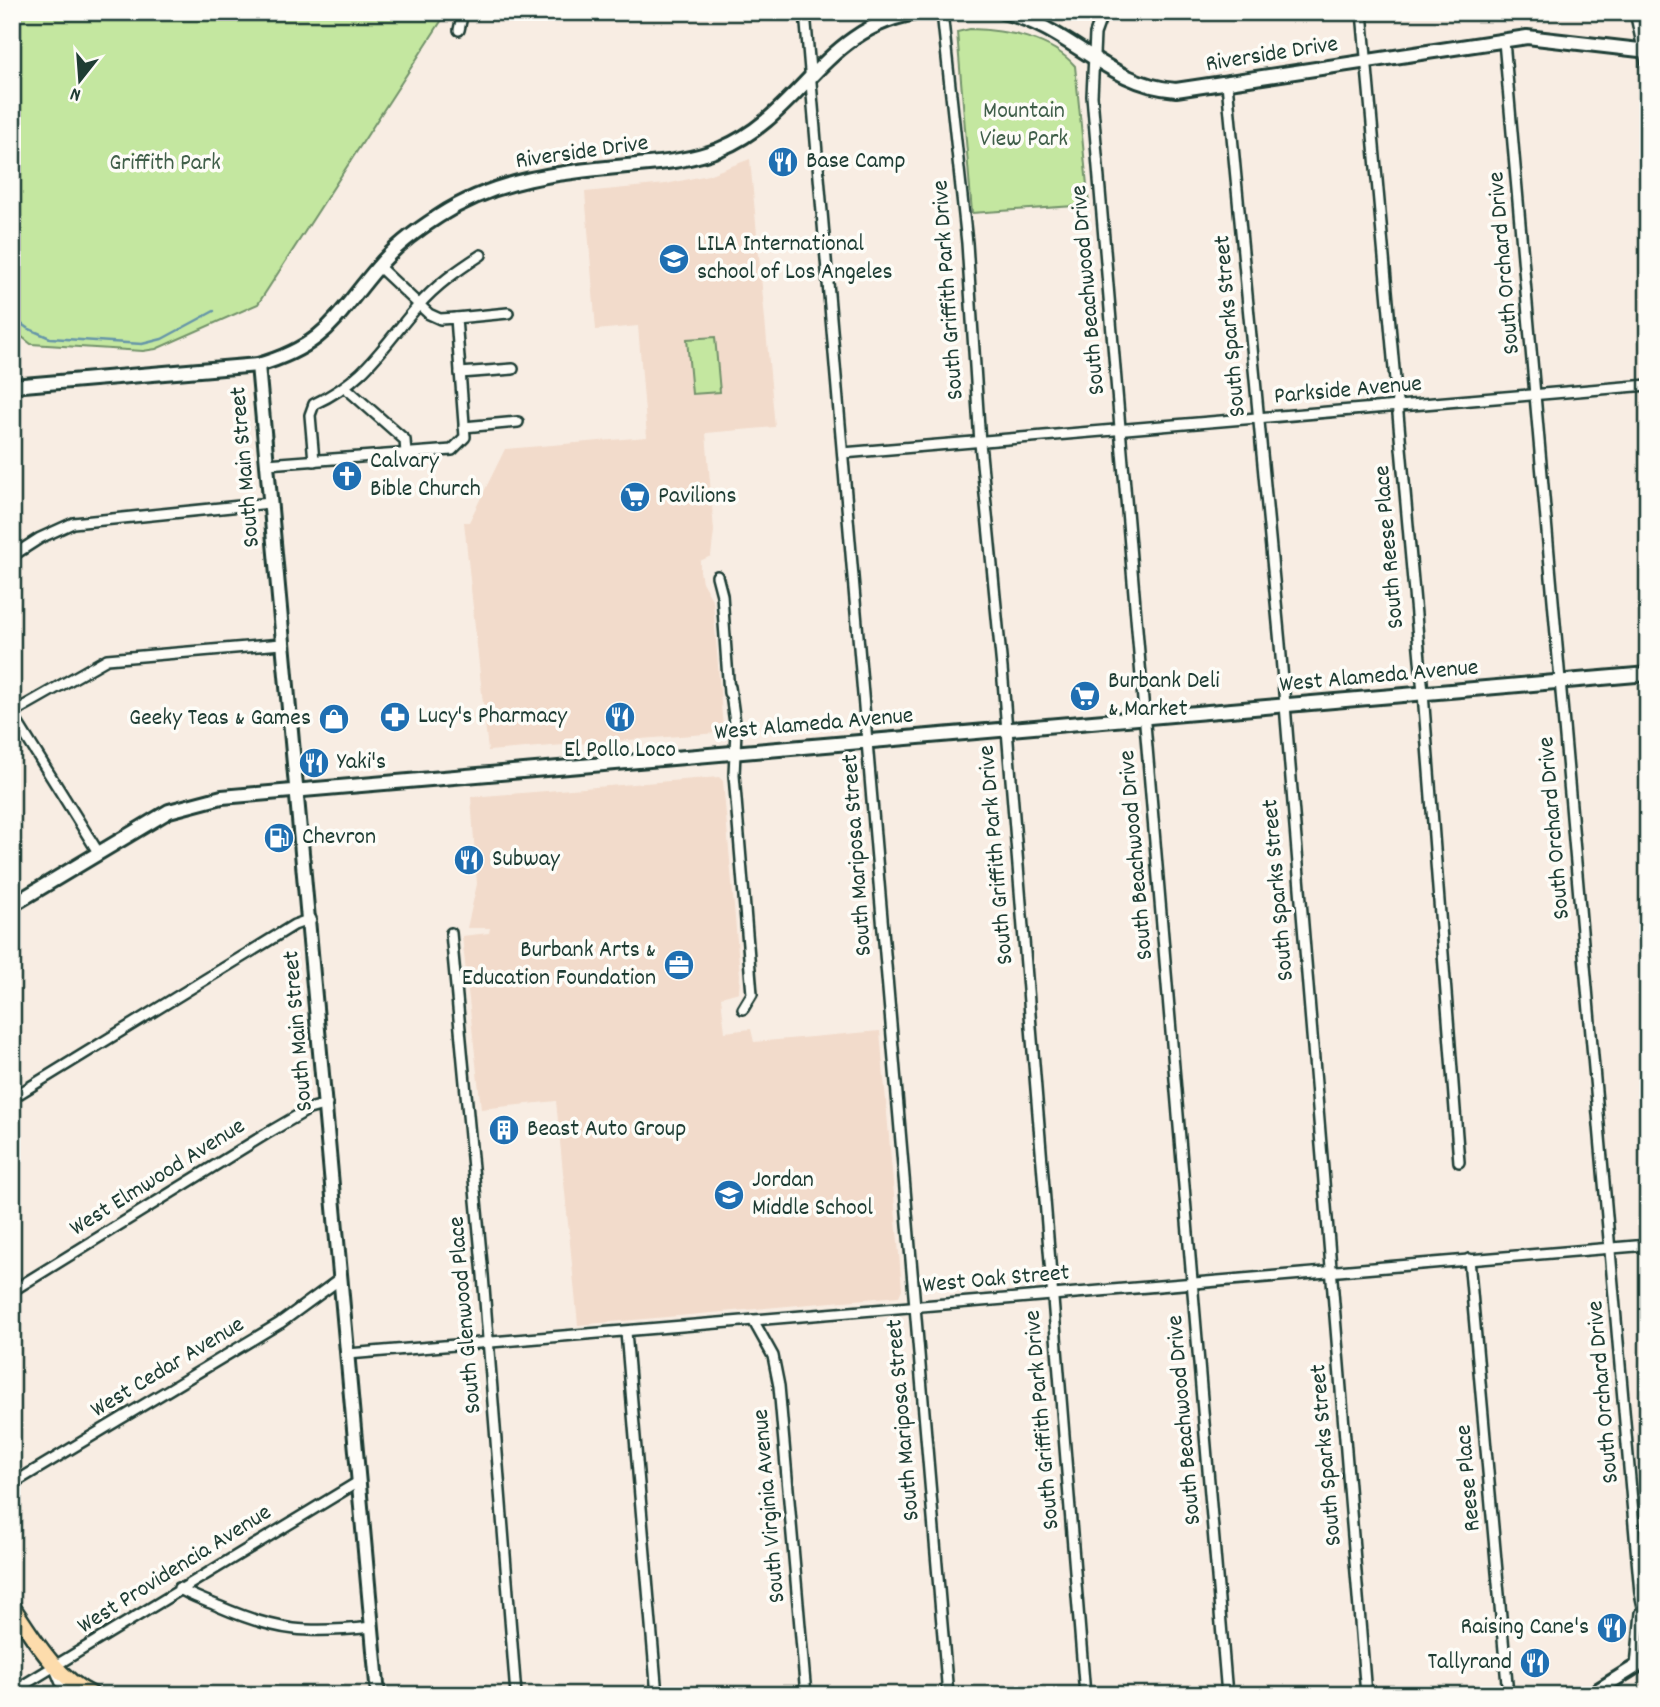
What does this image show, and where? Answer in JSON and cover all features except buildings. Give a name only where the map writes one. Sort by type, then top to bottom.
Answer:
[{"type":"main road","name":"Riverside Drive","points":[[12,386],[258,365],[296,352],[327,331],[378,266],[440,215],[492,189],[538,176],[677,161],[719,150],[762,124],[825,58],[866,29],[879,22],[923,12]]},
{"type":"main road","name":"Riverside Drive","points":[[1002,12],[1041,25],[1074,42],[1093,58],[1133,81],[1176,90],[1546,37],[1645,50]]},
{"type":"main road","name":"South Main Street","points":[[258,365],[327,1104],[378,1695]]},
{"type":"main road","name":"West Alameda Avenue","points":[[12,905],[149,821],[186,805],[222,797],[1648,674]]},
{"type":"main road","points":[[12,1606],[54,1667],[74,1686],[93,1695]]},
{"type":"main road","points":[[1590,1695],[1648,1659]]},
{"type":"street","points":[[459,30],[463,12]]},
{"type":"street","name":"South Mariposa Street","points":[[805,12],[808,78],[869,741],[948,1695]]},
{"type":"street","name":"South Griffith Park Drive","points":[[942,12],[967,243],[980,443],[1007,730],[1085,1695]]},
{"type":"street","name":"South Beachwood Drive","points":[[1103,12],[1096,30],[1092,96],[1227,1695]]},
{"type":"street","name":"South Reese Place","points":[[1362,12],[1423,693],[1459,1162]]},
{"type":"street","points":[[1635,12],[1648,71]]},
{"type":"street","name":"South Orchard Drive","points":[[1504,41],[1642,1611],[1636,1666]]},
{"type":"street","name":"South Sparks Street","points":[[1227,83],[1285,706],[1366,1695]]},
{"type":"street","points":[[314,461],[311,409],[314,404],[346,388],[374,362],[419,305],[450,274],[481,255]]},
{"type":"street","points":[[378,266],[434,317],[456,318],[508,313]]},
{"type":"street","points":[[267,464],[452,450],[461,444],[465,437],[456,318]]},
{"type":"street","points":[[460,373],[513,369]]},
{"type":"street","name":"Parkside Avenue","points":[[843,453],[1648,385]]},
{"type":"street","points":[[346,388],[405,440],[406,454]]},
{"type":"street","points":[[464,426],[518,422]]},
{"type":"street","points":[[12,556],[40,538],[73,523],[270,503]]},
{"type":"street","points":[[717,576],[722,595],[730,687],[733,692],[734,753],[752,994],[743,1009]]},
{"type":"street","points":[[98,852],[12,713],[107,659],[282,644]]},
{"type":"street","points":[[12,1098],[294,925],[310,919]]},
{"type":"street","name":"South Glenwood Place","points":[[451,933],[516,1695]]},
{"type":"street","name":"West Elmwood Avenue","points":[[12,1291],[266,1134],[309,1109],[327,1104]]},
{"type":"street","name":"West Oak Street","points":[[348,1354],[1648,1245]]},
{"type":"street","name":"Reese Place","points":[[1469,1259],[1508,1695]]},
{"type":"street","name":"West Cedar Avenue","points":[[12,1484],[280,1323],[340,1279]]},
{"type":"street","name":"South Virginia Avenue","points":[[752,1320],[773,1356],[779,1386],[806,1695]]},
{"type":"street","points":[[626,1332],[657,1695]]},
{"type":"street","name":"West Providencia Avenue","points":[[12,1692],[178,1588],[358,1482]]},
{"type":"street","points":[[178,1588],[236,1614],[291,1631],[320,1633],[372,1627]]},
{"type":"street","name":"South Orchard Drive","points":[[1642,1611],[1648,1629]]},
{"type":"street","points":[[54,1667],[66,1695]]},
{"type":"shaded area","points":[[750,159],[775,427],[706,433],[714,531],[711,556],[700,561],[700,571],[702,582],[713,601],[723,729],[718,733],[488,751],[464,522],[469,522],[505,449],[647,437],[638,326],[596,330],[585,192],[666,184],[708,175]]},
{"type":"shaded area","points":[[719,777],[723,781],[740,975],[739,992],[721,997],[725,1032],[751,1029],[754,1042],[880,1031],[902,1289],[899,1296],[578,1325],[556,1101],[481,1109],[462,936],[489,933],[490,928],[467,928],[477,884],[471,797]]},
{"type":"green space","name":"Griffith Park","points":[[12,12],[447,12],[258,304],[156,349],[143,351],[31,344],[12,329]]},
{"type":"green space","name":"Mountain View Park","points":[[970,29],[1027,37],[1054,49],[1075,66],[1089,205],[972,213],[957,32]]},
{"type":"green space","points":[[715,337],[720,392],[692,394],[687,339]]},
{"type":"waterway","points":[[12,317],[27,328],[50,338],[142,344],[162,339],[214,311]]},
{"type":"place","name":"Base Camp","points":[[783,162]]},
{"type":"place","name":"LILA International school of Los Angeles","points":[[674,259]]},
{"type":"place","name":"Calvary Bible Church","points":[[347,476]]},
{"type":"place","name":"Pavilions","points":[[635,497]]},
{"type":"place","name":"Burbank Deli & Market","points":[[1085,696]]},
{"type":"place","name":"Lucy's Pharmacy","points":[[395,717]]},
{"type":"place","name":"El Pollo Loco","points":[[620,717]]},
{"type":"place","name":"Geeky Teas & Games","points":[[334,719]]},
{"type":"place","name":"Yaki's","points":[[314,763]]},
{"type":"place","name":"Chevron","points":[[279,838]]},
{"type":"place","name":"Subway","points":[[469,860]]},
{"type":"place","name":"Burbank Arts & Education Foundation","points":[[679,965]]},
{"type":"place","name":"Beast Auto Group","points":[[504,1130]]},
{"type":"place","name":"Jordan Middle School","points":[[729,1195]]},
{"type":"place","name":"Raising Cane's","points":[[1612,1628]]},
{"type":"place","name":"Tallyrand","points":[[1535,1663]]}]
